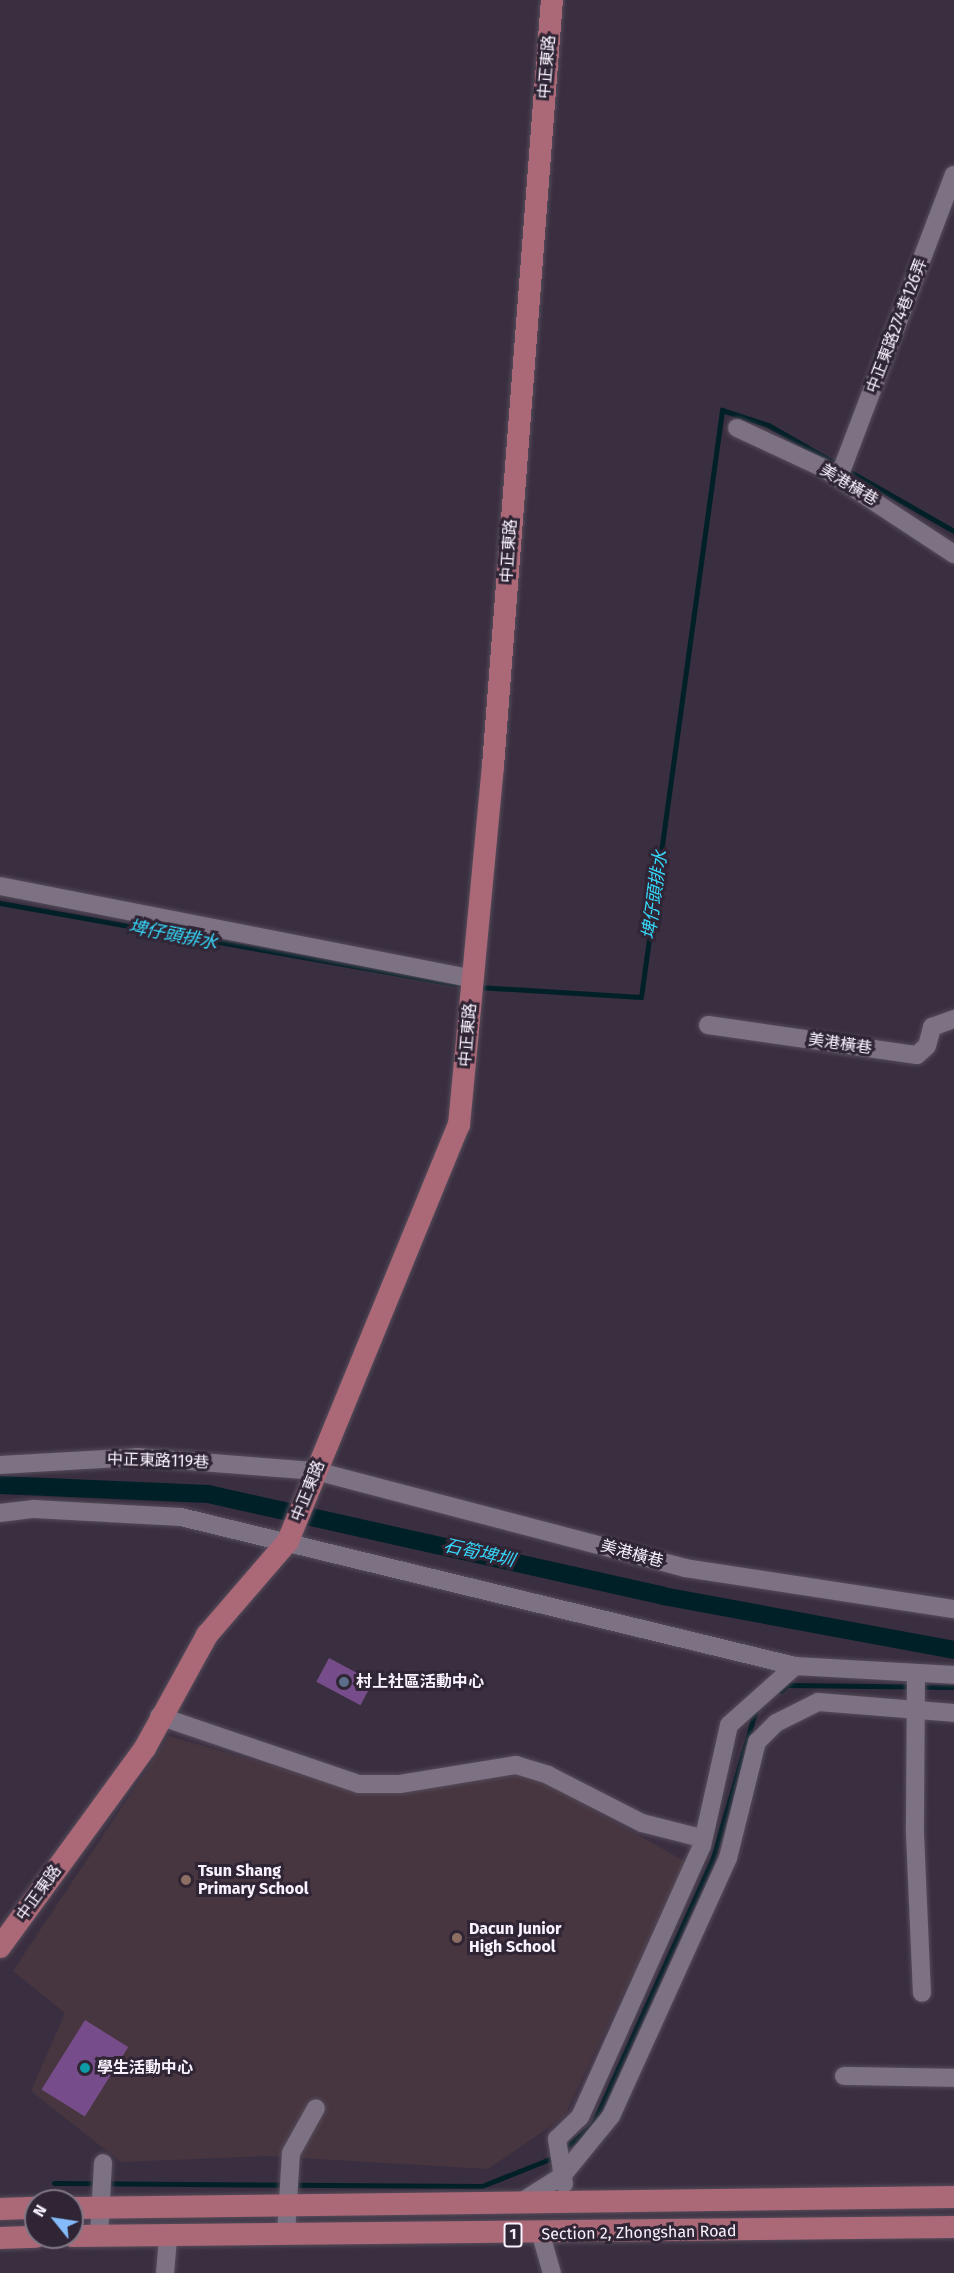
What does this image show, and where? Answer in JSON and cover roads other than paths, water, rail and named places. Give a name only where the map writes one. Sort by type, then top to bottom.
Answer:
[{"type":"main road","name":"中正東路","points":[[0,1947],[145,1748],[159,1716],[207,1635],[288,1541],[459,1125],[473,979],[552,0]]},
{"type":"main road","name":"Section 2, Zhongshan Road","points":[[84,2208],[954,2197]]},
{"type":"main road","points":[[0,2209],[24,2208]]},
{"type":"main road","name":"Section 2, Zhongshan Road","points":[[84,2236],[541,2235],[954,2227]]},
{"type":"main road","points":[[0,2238],[24,2237]]},
{"type":"street","name":"中正東路274巷126弄","points":[[839,477],[954,175]]},
{"type":"street","name":"美港橫巷","points":[[737,428],[839,477],[954,554]]},
{"type":"street","points":[[0,886],[473,979]]},
{"type":"street","name":"美港橫巷","points":[[708,1025],[917,1055],[927,1046],[932,1027],[954,1018]]},
{"type":"street","name":"中正東路119巷","points":[[0,1465],[137,1457],[316,1471]]},
{"type":"street","name":"美港橫巷","points":[[316,1471],[685,1569],[954,1609]]},
{"type":"street","points":[[0,1513],[34,1509],[181,1517],[288,1541],[795,1666],[954,1675]]},
{"type":"street","points":[[566,2201],[557,2139],[580,2117],[702,1846],[701,1838],[729,1725],[795,1666]]},
{"type":"street","points":[[916,1673],[915,1834],[922,1993]]},
{"type":"street","points":[[756,1700],[776,1723]]},
{"type":"street","points":[[521,2202],[562,2176],[611,2116],[728,1858],[757,1742],[776,1723],[818,1702],[917,1708],[954,1713]]},
{"type":"street","points":[[159,1716],[359,1784],[400,1784],[516,1766],[548,1775],[642,1823],[701,1838]]},
{"type":"street","points":[[844,2076],[954,2078]]},
{"type":"street","points":[[285,2234],[291,2153],[316,2108]]},
{"type":"street","points":[[99,2235],[98,2207],[103,2163]]},
{"type":"street","points":[[541,2235],[552,2273]]},
{"type":"street","points":[[165,2273],[168,2237]]},
{"type":"waterway","name":"埤仔頭排水","points":[[477,987],[641,997],[722,410],[768,425],[954,531]]},
{"type":"waterway","name":"埤仔頭排水","points":[[0,903],[468,986]]},
{"type":"waterway","name":"石筍埤圳","points":[[0,1485],[208,1494],[663,1596],[954,1650]]},
{"type":"waterway","points":[[781,1691],[787,1685],[954,1687]]},
{"type":"waterway","points":[[562,2151],[593,2124],[712,1861],[755,1712]]},
{"type":"waterway","points":[[54,2183],[482,2186],[555,2157]]},
{"type":"place","name":"村上社區活動中心","points":[[344,1682]]},
{"type":"place","name":"Tsun Shang Primary School","points":[[186,1880]]},
{"type":"place","name":"Dacun Junior High School","points":[[457,1938]]},
{"type":"place","name":"學生活動中心","points":[[85,2068]]}]
